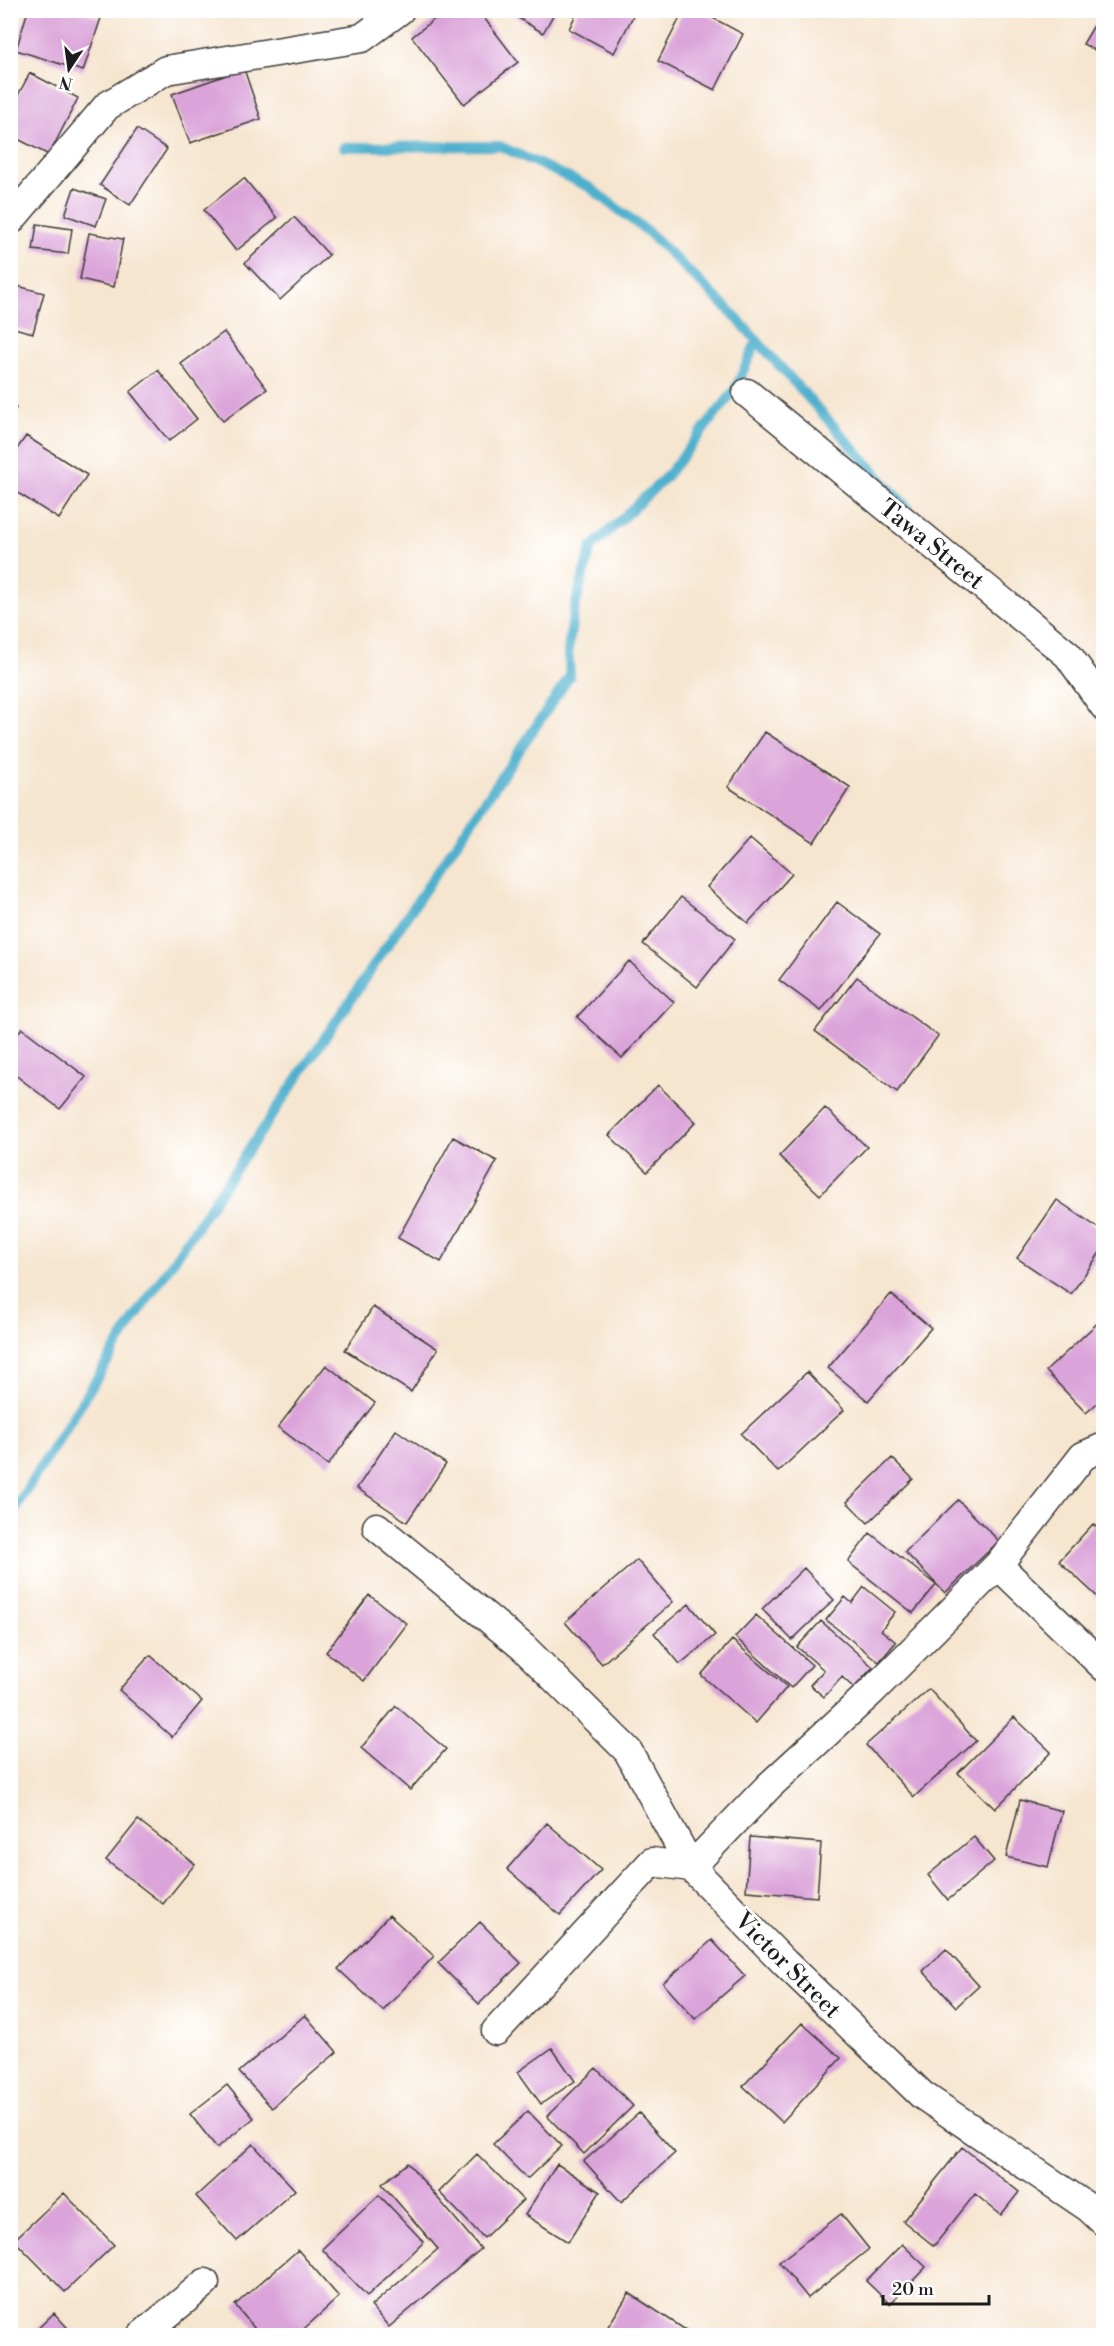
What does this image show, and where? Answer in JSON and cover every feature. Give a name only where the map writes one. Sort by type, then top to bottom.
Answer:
[{"type":"street","points":[[10,221],[107,106],[166,70],[362,38],[400,10]]},
{"type":"street","name":"Tawa Street","points":[[747,393],[1068,656],[1104,706]]},
{"type":"street","points":[[496,2031],[652,1862],[691,1867],[769,1786],[871,1692],[999,1565],[1083,1456],[1104,1447]]},
{"type":"street","name":"Victor Street","points":[[377,1527],[523,1647],[628,1751],[691,1867],[785,1964],[922,2095],[1089,2208],[1104,2222]]},
{"type":"street","points":[[999,1565],[1104,1667]]},
{"type":"street","points":[[141,2336],[205,2283]]},
{"type":"building","points":[[28,10],[78,10],[101,18],[83,71],[16,50]]},
{"type":"building","points":[[446,10],[478,10],[518,62],[464,104],[412,37]]},
{"type":"building","points":[[505,10],[556,10],[543,33]]},
{"type":"building","points":[[578,10],[632,10],[635,12],[614,53],[569,29]]},
{"type":"building","points":[[684,10],[698,10],[743,34],[715,90],[658,61]]},
{"type":"building","points":[[1104,10],[1104,55],[1083,44]]},
{"type":"building","points":[[244,69],[261,119],[190,143],[172,94]]},
{"type":"building","points":[[30,73],[78,98],[49,155],[10,135],[10,110]]},
{"type":"building","points":[[137,129],[167,149],[130,205],[100,185]]},
{"type":"building","points":[[244,178],[277,218],[236,251],[204,210]]},
{"type":"building","points":[[74,188],[106,199],[96,226],[65,215]]},
{"type":"building","points":[[294,217],[329,255],[280,300],[245,263]]},
{"type":"building","points":[[37,224],[72,229],[68,254],[33,250]]},
{"type":"building","points":[[89,233],[123,239],[114,287],[80,279]]},
{"type":"building","points":[[10,284],[44,293],[33,333],[10,327]]},
{"type":"building","points":[[224,332],[267,389],[223,421],[181,364]]},
{"type":"building","points":[[158,370],[197,419],[169,441],[130,392]]},
{"type":"building","points":[[10,405],[16,408],[10,419]]},
{"type":"building","points":[[26,436],[87,475],[59,519],[10,488],[10,459]]},
{"type":"building","points":[[765,732],[850,787],[814,843],[728,787]]},
{"type":"building","points":[[750,838],[792,874],[748,923],[707,887]]},
{"type":"building","points":[[681,897],[735,939],[697,987],[643,944]]},
{"type":"building","points":[[837,902],[880,934],[821,1011],[779,980]]},
{"type":"building","points":[[629,961],[674,1002],[622,1058],[577,1017]]},
{"type":"building","points":[[857,977],[938,1036],[897,1092],[815,1031]]},
{"type":"building","points":[[22,1028],[86,1077],[60,1109],[10,1071],[10,1042]]},
{"type":"building","points":[[658,1085],[696,1122],[647,1172],[609,1135]]},
{"type":"building","points":[[825,1108],[867,1147],[820,1195],[779,1156]]},
{"type":"building","points":[[453,1137],[497,1161],[441,1262],[398,1238]]},
{"type":"building","points":[[1057,1200],[1104,1232],[1104,1247],[1071,1294],[1017,1258]]},
{"type":"building","points":[[891,1294],[931,1328],[868,1401],[828,1368]]},
{"type":"building","points":[[373,1307],[438,1349],[411,1392],[345,1350]]},
{"type":"building","points":[[1104,1317],[1104,1397],[1086,1413],[1046,1371]]},
{"type":"building","points":[[326,1365],[375,1403],[328,1465],[278,1427]]},
{"type":"building","points":[[807,1372],[844,1410],[778,1472],[741,1434]]},
{"type":"building","points":[[396,1430],[446,1464],[407,1522],[357,1488]]},
{"type":"building","points":[[892,1458],[913,1479],[868,1523],[847,1502]]},
{"type":"building","points":[[958,1500],[999,1541],[945,1593],[905,1552]]},
{"type":"building","points":[[1093,1524],[1104,1534],[1104,1603],[1059,1561]]},
{"type":"building","points":[[870,1533],[936,1585],[913,1613],[848,1562]]},
{"type":"building","points":[[637,1560],[673,1602],[602,1664],[565,1622]]},
{"type":"building","points":[[804,1568],[834,1600],[792,1640],[762,1609]]},
{"type":"building","points":[[864,1587],[895,1612],[881,1630],[896,1642],[879,1662],[826,1620],[845,1597],[852,1603]]},
{"type":"building","points":[[369,1595],[407,1624],[364,1681],[326,1652]]},
{"type":"building","points":[[689,1604],[715,1635],[680,1664],[654,1633]]},
{"type":"building","points":[[756,1615],[812,1665],[791,1688],[735,1637]]},
{"type":"building","points":[[821,1621],[873,1667],[854,1688],[842,1677],[824,1697],[810,1685],[824,1670],[797,1647]]},
{"type":"building","points":[[732,1640],[787,1687],[756,1723],[701,1675]]},
{"type":"building","points":[[150,1655],[202,1701],[172,1737],[119,1690]]},
{"type":"building","points":[[929,1689],[976,1741],[914,1797],[866,1745]]},
{"type":"building","points":[[396,1706],[446,1749],[410,1790],[361,1748]]},
{"type":"building","points":[[1014,1717],[1051,1752],[995,1809],[958,1773]]},
{"type":"building","points":[[1020,1800],[1062,1811],[1048,1867],[1006,1857]]},
{"type":"building","points":[[138,1820],[195,1864],[163,1904],[106,1860]]},
{"type":"building","points":[[547,1823],[601,1870],[560,1915],[507,1869]]},
{"type":"building","points":[[750,1837],[821,1843],[817,1897],[746,1891]]},
{"type":"building","points":[[974,1837],[994,1861],[948,1900],[928,1875]]},
{"type":"building","points":[[389,1915],[434,1956],[383,2011],[338,1969]]},
{"type":"building","points":[[480,1922],[521,1963],[479,2004],[438,1963]]},
{"type":"building","points":[[712,1940],[745,1976],[695,2019],[663,1983]]},
{"type":"building","points":[[946,1949],[979,1986],[956,2007],[923,1971]]},
{"type":"building","points":[[305,2015],[337,2052],[272,2108],[239,2072]]},
{"type":"building","points":[[802,2023],[841,2058],[782,2122],[743,2086]]},
{"type":"building","points":[[552,2048],[575,2081],[541,2104],[518,2072]]},
{"type":"building","points":[[596,2068],[633,2106],[584,2154],[547,2116]]},
{"type":"building","points":[[227,2085],[254,2118],[217,2148],[190,2114]]},
{"type":"building","points":[[528,2111],[562,2146],[527,2179],[493,2144]]},
{"type":"building","points":[[639,2113],[675,2153],[621,2202],[584,2161]]},
{"type":"building","points":[[253,2144],[295,2190],[237,2241],[196,2196]]},
{"type":"building","points":[[962,2147],[1019,2192],[1001,2215],[975,2194],[934,2246],[903,2221]]},
{"type":"building","points":[[477,2154],[523,2200],[484,2238],[439,2192]]},
{"type":"building","points":[[408,2163],[481,2249],[389,2327],[371,2306],[438,2249],[382,2184]]},
{"type":"building","points":[[557,2164],[600,2192],[568,2242],[525,2215]]},
{"type":"building","points":[[64,2193],[114,2245],[65,2292],[14,2240]]},
{"type":"building","points":[[379,2195],[424,2242],[367,2296],[322,2249]]},
{"type":"building","points":[[841,2214],[869,2249],[808,2298],[779,2262]]},
{"type":"building","points":[[902,2244],[926,2267],[890,2304],[866,2281]]},
{"type":"building","points":[[298,2250],[339,2297],[296,2336],[261,2336],[235,2305]]},
{"type":"building","points":[[629,2293],[695,2336],[602,2336]]},
{"type":"building","points":[[54,2313],[75,2336],[30,2336]]},
{"type":"waterway","points":[[344,147],[500,146],[589,187],[648,232],[732,313],[908,509]]},
{"type":"waterway","points":[[10,1519],[134,1319],[570,676],[568,650],[574,610],[591,548],[666,477],[735,390],[757,340]]}]
